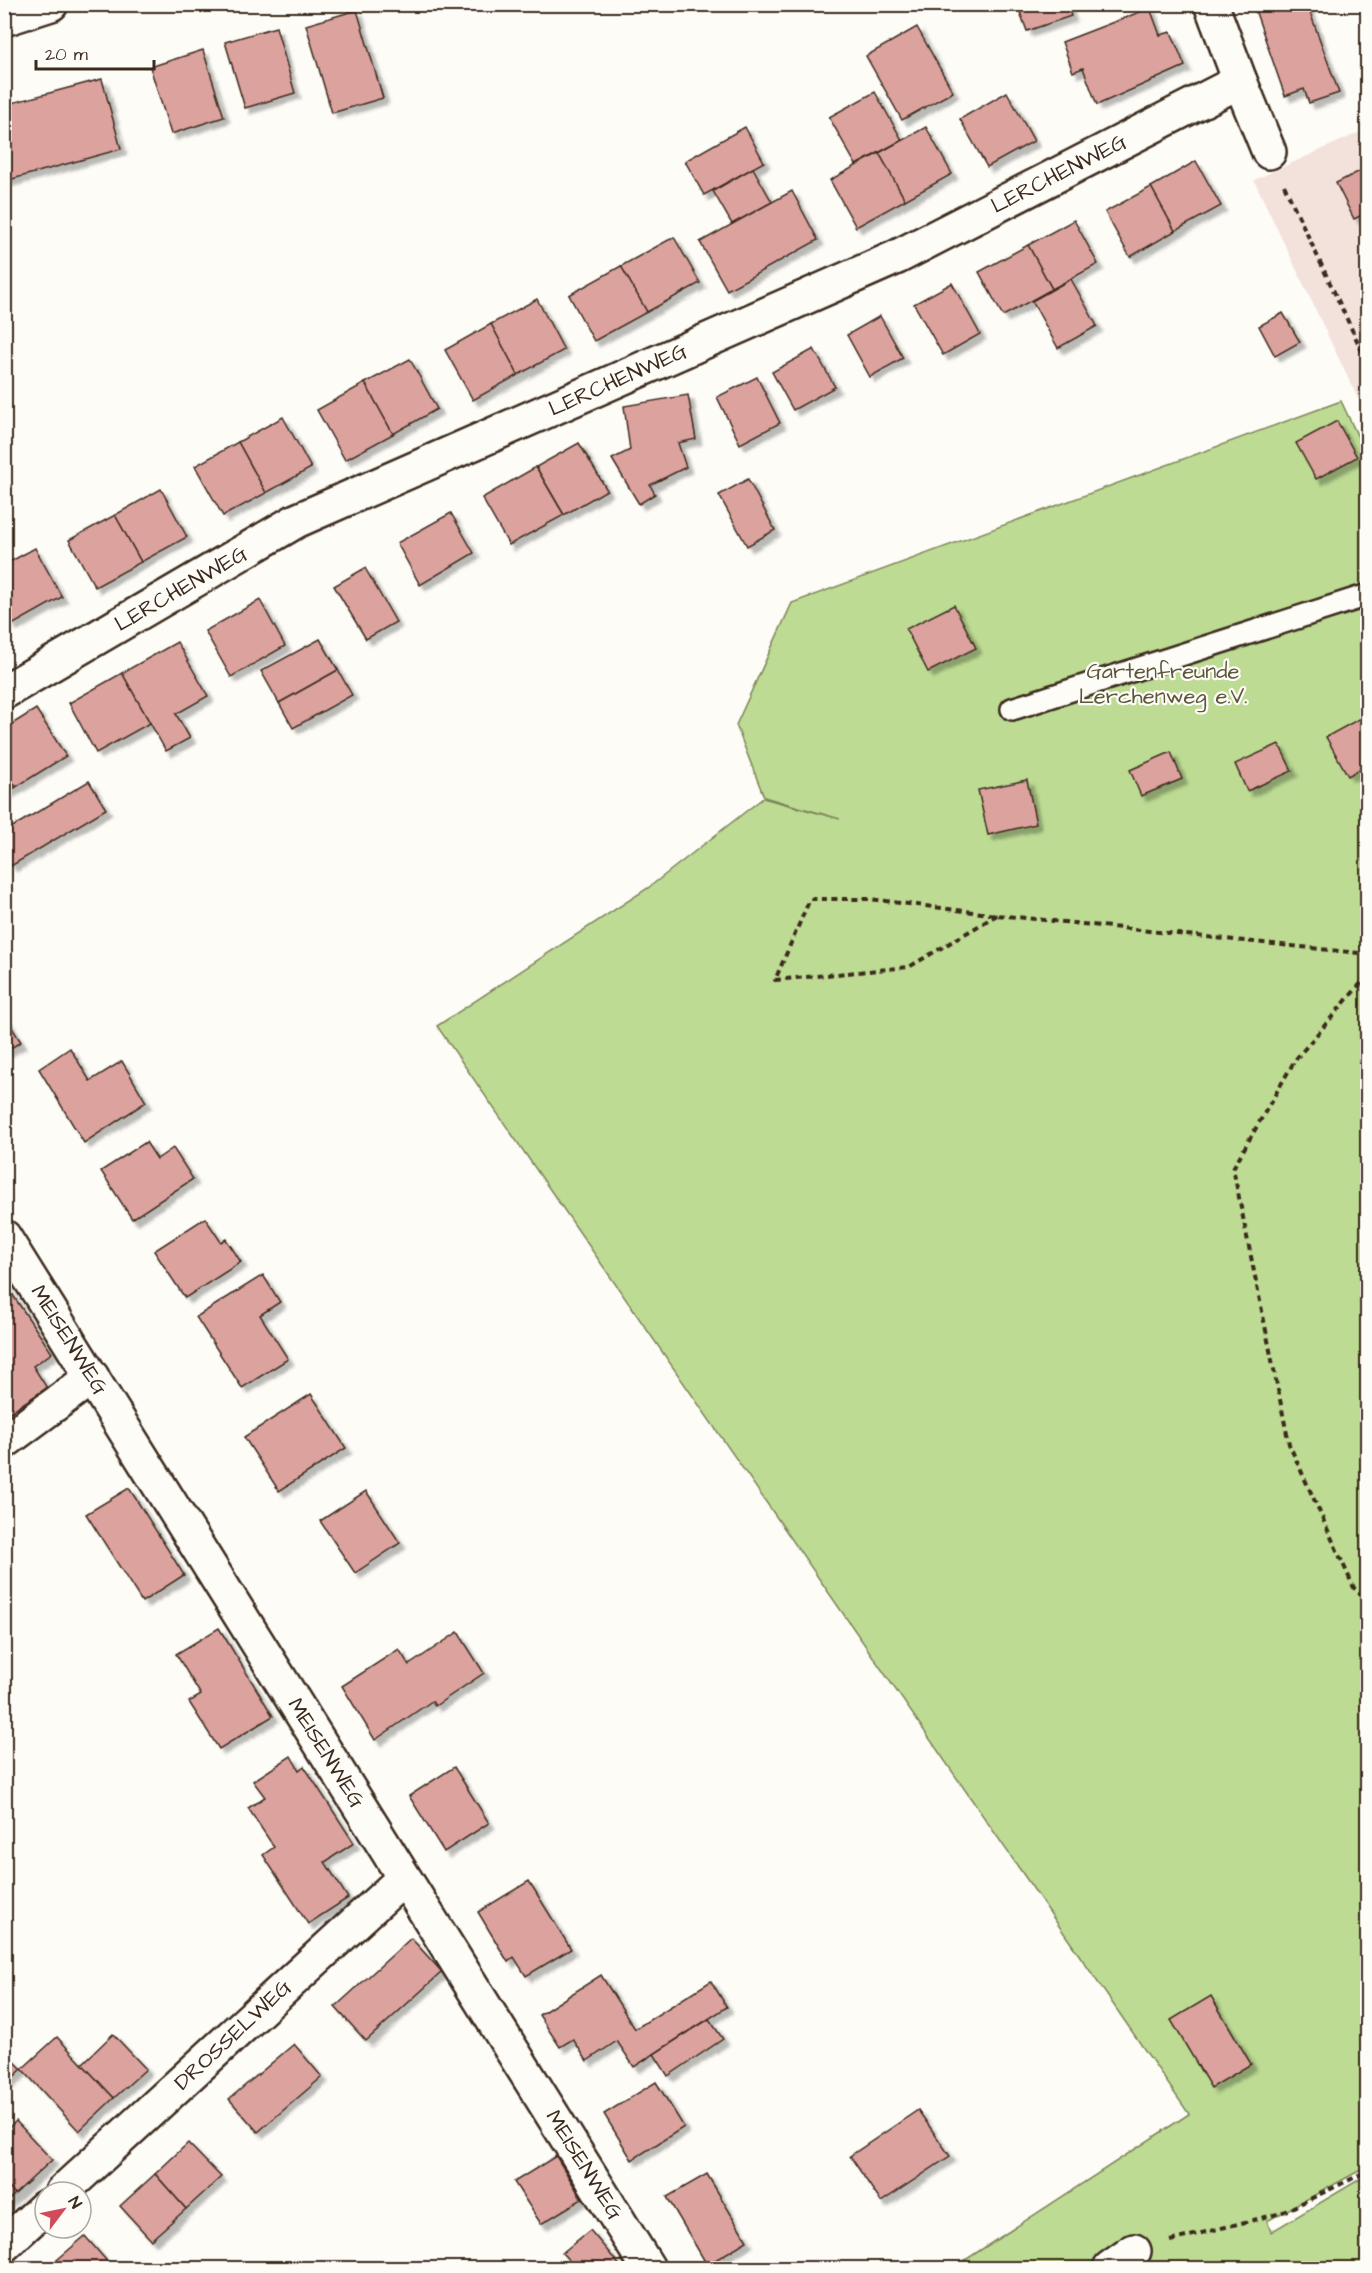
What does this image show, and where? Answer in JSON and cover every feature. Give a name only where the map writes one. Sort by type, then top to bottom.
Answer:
[{"type":"street","points":[[4,19],[51,4]]},
{"type":"street","points":[[1210,4],[1269,152]]},
{"type":"street","name":"LERCHENWEG","points":[[4,692],[296,521],[897,257],[1240,81]]},
{"type":"street","name":"MEISENWEG","points":[[4,1237],[648,2268]]},
{"type":"street","points":[[4,1442],[92,1377]]},
{"type":"street","name":"DROSSELWEG","points":[[75,2180],[404,1878]]},
{"type":"street","points":[[4,2245],[33,2219]]},
{"type":"lane","points":[[1012,709],[1368,595]]},
{"type":"path","points":[[1269,152],[1368,364]]},
{"type":"path","points":[[997,915],[909,967],[776,980],[810,899],[869,898],[997,915],[1368,954]]},
{"type":"path","points":[[1368,975],[1295,1060],[1233,1167],[1289,1444],[1354,1588],[1368,1600]]},
{"type":"path","points":[[1122,2260],[1197,2233],[1281,2213],[1368,2171]]},
{"type":"shaded area","points":[[1367,129],[1367,418],[1254,180]]},
{"type":"green space","name":"Gartenfreunde Lerchenweg e.V.","points":[[1341,401],[1368,458],[1368,2166],[1267,2221],[1271,2232],[1367,2175],[1367,2268],[953,2268],[1189,2114],[437,1026],[648,888],[763,798],[840,819],[764,797],[736,725],[792,603]]},
{"type":"building","points":[[1017,4],[1067,4],[1071,16],[1027,31]]},
{"type":"building","points":[[1253,4],[1307,4],[1339,93],[1309,103],[1304,89],[1285,96]]},
{"type":"building","points":[[1150,8],[1160,35],[1171,32],[1185,66],[1097,105],[1083,68],[1073,72],[1062,42]]},
{"type":"building","points":[[357,10],[383,98],[332,113],[306,25]]},
{"type":"building","points":[[276,27],[295,93],[245,108],[225,42]]},
{"type":"building","points":[[917,27],[953,92],[902,120],[866,56]]},
{"type":"building","points":[[203,50],[224,117],[171,134],[150,67]]},
{"type":"building","points":[[102,79],[121,149],[5,181],[4,105]]},
{"type":"building","points":[[875,92],[902,140],[856,165],[829,117]]},
{"type":"building","points":[[1007,92],[1034,141],[987,167],[960,119]]},
{"type":"building","points":[[745,127],[764,162],[704,195],[685,161]]},
{"type":"building","points":[[926,127],[952,174],[905,200],[879,153]]},
{"type":"building","points":[[879,153],[905,200],[856,227],[830,180]]},
{"type":"building","points":[[1196,161],[1221,206],[1175,231],[1151,187]]},
{"type":"building","points":[[1368,167],[1368,212],[1354,219],[1336,183]]},
{"type":"building","points":[[753,168],[772,202],[732,224],[713,191]]},
{"type":"building","points":[[1151,187],[1175,231],[1130,257],[1105,212]]},
{"type":"building","points":[[792,191],[818,240],[727,290],[700,242]]},
{"type":"building","points":[[1074,220],[1098,264],[1052,289],[1028,245]]},
{"type":"building","points":[[674,237],[700,283],[647,312],[621,266]]},
{"type":"building","points":[[1028,245],[1052,289],[1003,316],[979,272]]},
{"type":"building","points":[[621,266],[647,312],[594,341],[569,295]]},
{"type":"building","points":[[1071,279],[1097,326],[1058,348],[1032,301]]},
{"type":"building","points":[[952,283],[980,334],[943,355],[914,304]]},
{"type":"building","points":[[537,299],[564,350],[518,375],[491,324]]},
{"type":"building","points":[[1283,313],[1300,342],[1275,356],[1259,326]]},
{"type":"building","points":[[880,316],[903,358],[870,377],[847,335]]},
{"type":"building","points":[[491,324],[518,375],[473,400],[445,350]]},
{"type":"building","points":[[814,349],[835,387],[793,410],[772,372]]},
{"type":"building","points":[[410,359],[437,409],[393,434],[365,383]]},
{"type":"building","points":[[757,377],[780,423],[740,444],[717,397]]},
{"type":"building","points":[[365,383],[393,434],[345,460],[317,410]]},
{"type":"building","points":[[688,395],[696,439],[678,443],[686,467],[650,485],[655,494],[639,504],[612,459],[630,450],[624,406]]},
{"type":"building","points":[[283,417],[311,468],[266,493],[238,442]]},
{"type":"building","points":[[1337,421],[1357,457],[1316,479],[1296,443]]},
{"type":"building","points":[[238,442],[266,493],[223,516],[195,466]]},
{"type":"building","points":[[579,443],[607,490],[564,515],[536,467]]},
{"type":"building","points":[[536,467],[564,515],[509,545],[482,498]]},
{"type":"building","points":[[748,479],[775,530],[747,546],[719,495]]},
{"type":"building","points":[[161,489],[187,537],[141,562],[115,515]]},
{"type":"building","points":[[451,513],[474,553],[420,585],[397,543]]},
{"type":"building","points":[[115,515],[141,562],[95,587],[69,540]]},
{"type":"building","points":[[35,548],[62,597],[12,625],[4,611],[4,565]]},
{"type":"building","points":[[365,568],[396,622],[366,639],[334,586]]},
{"type":"building","points":[[260,600],[285,646],[231,677],[205,631]]},
{"type":"building","points":[[954,605],[976,648],[928,672],[906,629]]},
{"type":"building","points":[[320,639],[338,670],[279,703],[261,671]]},
{"type":"building","points":[[177,642],[208,696],[176,714],[190,738],[166,751],[122,673]]},
{"type":"building","points":[[338,670],[352,695],[293,728],[279,703]]},
{"type":"building","points":[[122,673],[150,723],[96,753],[69,703]]},
{"type":"building","points":[[36,709],[66,756],[16,787],[4,769],[4,729]]},
{"type":"building","points":[[1368,714],[1368,764],[1348,776],[1326,737]]},
{"type":"building","points":[[1279,744],[1292,771],[1247,791],[1235,764]]},
{"type":"building","points":[[1171,752],[1182,779],[1141,796],[1130,770]]},
{"type":"building","points":[[4,769],[16,787],[4,794]]},
{"type":"building","points":[[1027,780],[1036,824],[988,835],[978,790]]},
{"type":"building","points":[[89,781],[106,809],[11,866],[4,854],[4,832]]},
{"type":"building","points":[[4,1015],[21,1042],[4,1052]]},
{"type":"building","points":[[70,1048],[90,1081],[122,1061],[146,1102],[84,1143],[39,1069]]},
{"type":"building","points":[[146,1142],[157,1159],[173,1148],[193,1179],[132,1219],[101,1171]]},
{"type":"building","points":[[205,1218],[221,1242],[226,1239],[241,1262],[185,1298],[154,1251]]},
{"type":"building","points":[[263,1275],[280,1302],[260,1315],[288,1359],[242,1388],[196,1317]]},
{"type":"building","points":[[4,1282],[52,1353],[33,1366],[47,1388],[4,1416]]},
{"type":"building","points":[[311,1394],[346,1448],[279,1491],[244,1437]]},
{"type":"building","points":[[129,1488],[184,1575],[142,1602],[86,1514]]},
{"type":"building","points":[[366,1491],[400,1543],[355,1573],[320,1521]]},
{"type":"building","points":[[219,1628],[273,1716],[219,1749],[189,1702],[201,1695],[176,1654]]},
{"type":"building","points":[[458,1632],[484,1673],[435,1706],[432,1701],[375,1740],[342,1686],[399,1649],[409,1665]]},
{"type":"building","points":[[291,1756],[299,1770],[304,1766],[354,1843],[325,1862],[348,1898],[308,1924],[263,1855],[274,1847],[248,1808],[265,1797],[253,1781]]},
{"type":"building","points":[[454,1767],[489,1823],[444,1852],[409,1796]]},
{"type":"building","points":[[529,1881],[571,1949],[526,1976],[514,1957],[508,1962],[478,1912]]},
{"type":"building","points":[[411,1938],[442,1972],[366,2041],[335,2007]]},
{"type":"building","points":[[601,1975],[635,2029],[711,1981],[727,2007],[634,2067],[617,2041],[587,2061],[573,2039],[560,2047],[539,2015]]},
{"type":"building","points":[[1211,1996],[1251,2064],[1211,2088],[1171,2020]]},
{"type":"building","points":[[709,2019],[723,2039],[668,2076],[654,2054]]},
{"type":"building","points":[[113,2034],[146,2069],[114,2098],[82,2064]]},
{"type":"building","points":[[57,2037],[114,2098],[79,2131],[22,2069]]},
{"type":"building","points":[[294,2044],[322,2077],[258,2132],[229,2099]]},
{"type":"building","points":[[4,2051],[22,2069],[4,2086]]},
{"type":"building","points":[[656,2082],[684,2127],[632,2160],[604,2114]]},
{"type":"building","points":[[918,2110],[950,2156],[881,2202],[850,2156]]},
{"type":"building","points":[[16,2121],[52,2160],[15,2194],[4,2183],[4,2132]]},
{"type":"building","points":[[188,2143],[221,2177],[186,2209],[155,2174]]},
{"type":"building","points":[[556,2156],[582,2199],[541,2224],[514,2182]]},
{"type":"building","points":[[155,2174],[186,2209],[151,2240],[120,2206]]},
{"type":"building","points":[[707,2174],[747,2241],[707,2265],[667,2197]]},
{"type":"building","points":[[4,2183],[15,2194],[4,2204]]},
{"type":"building","points":[[590,2230],[622,2268],[576,2268],[562,2253]]},
{"type":"building","points":[[80,2240],[88,2240],[113,2268],[54,2268],[51,2265]]}]
